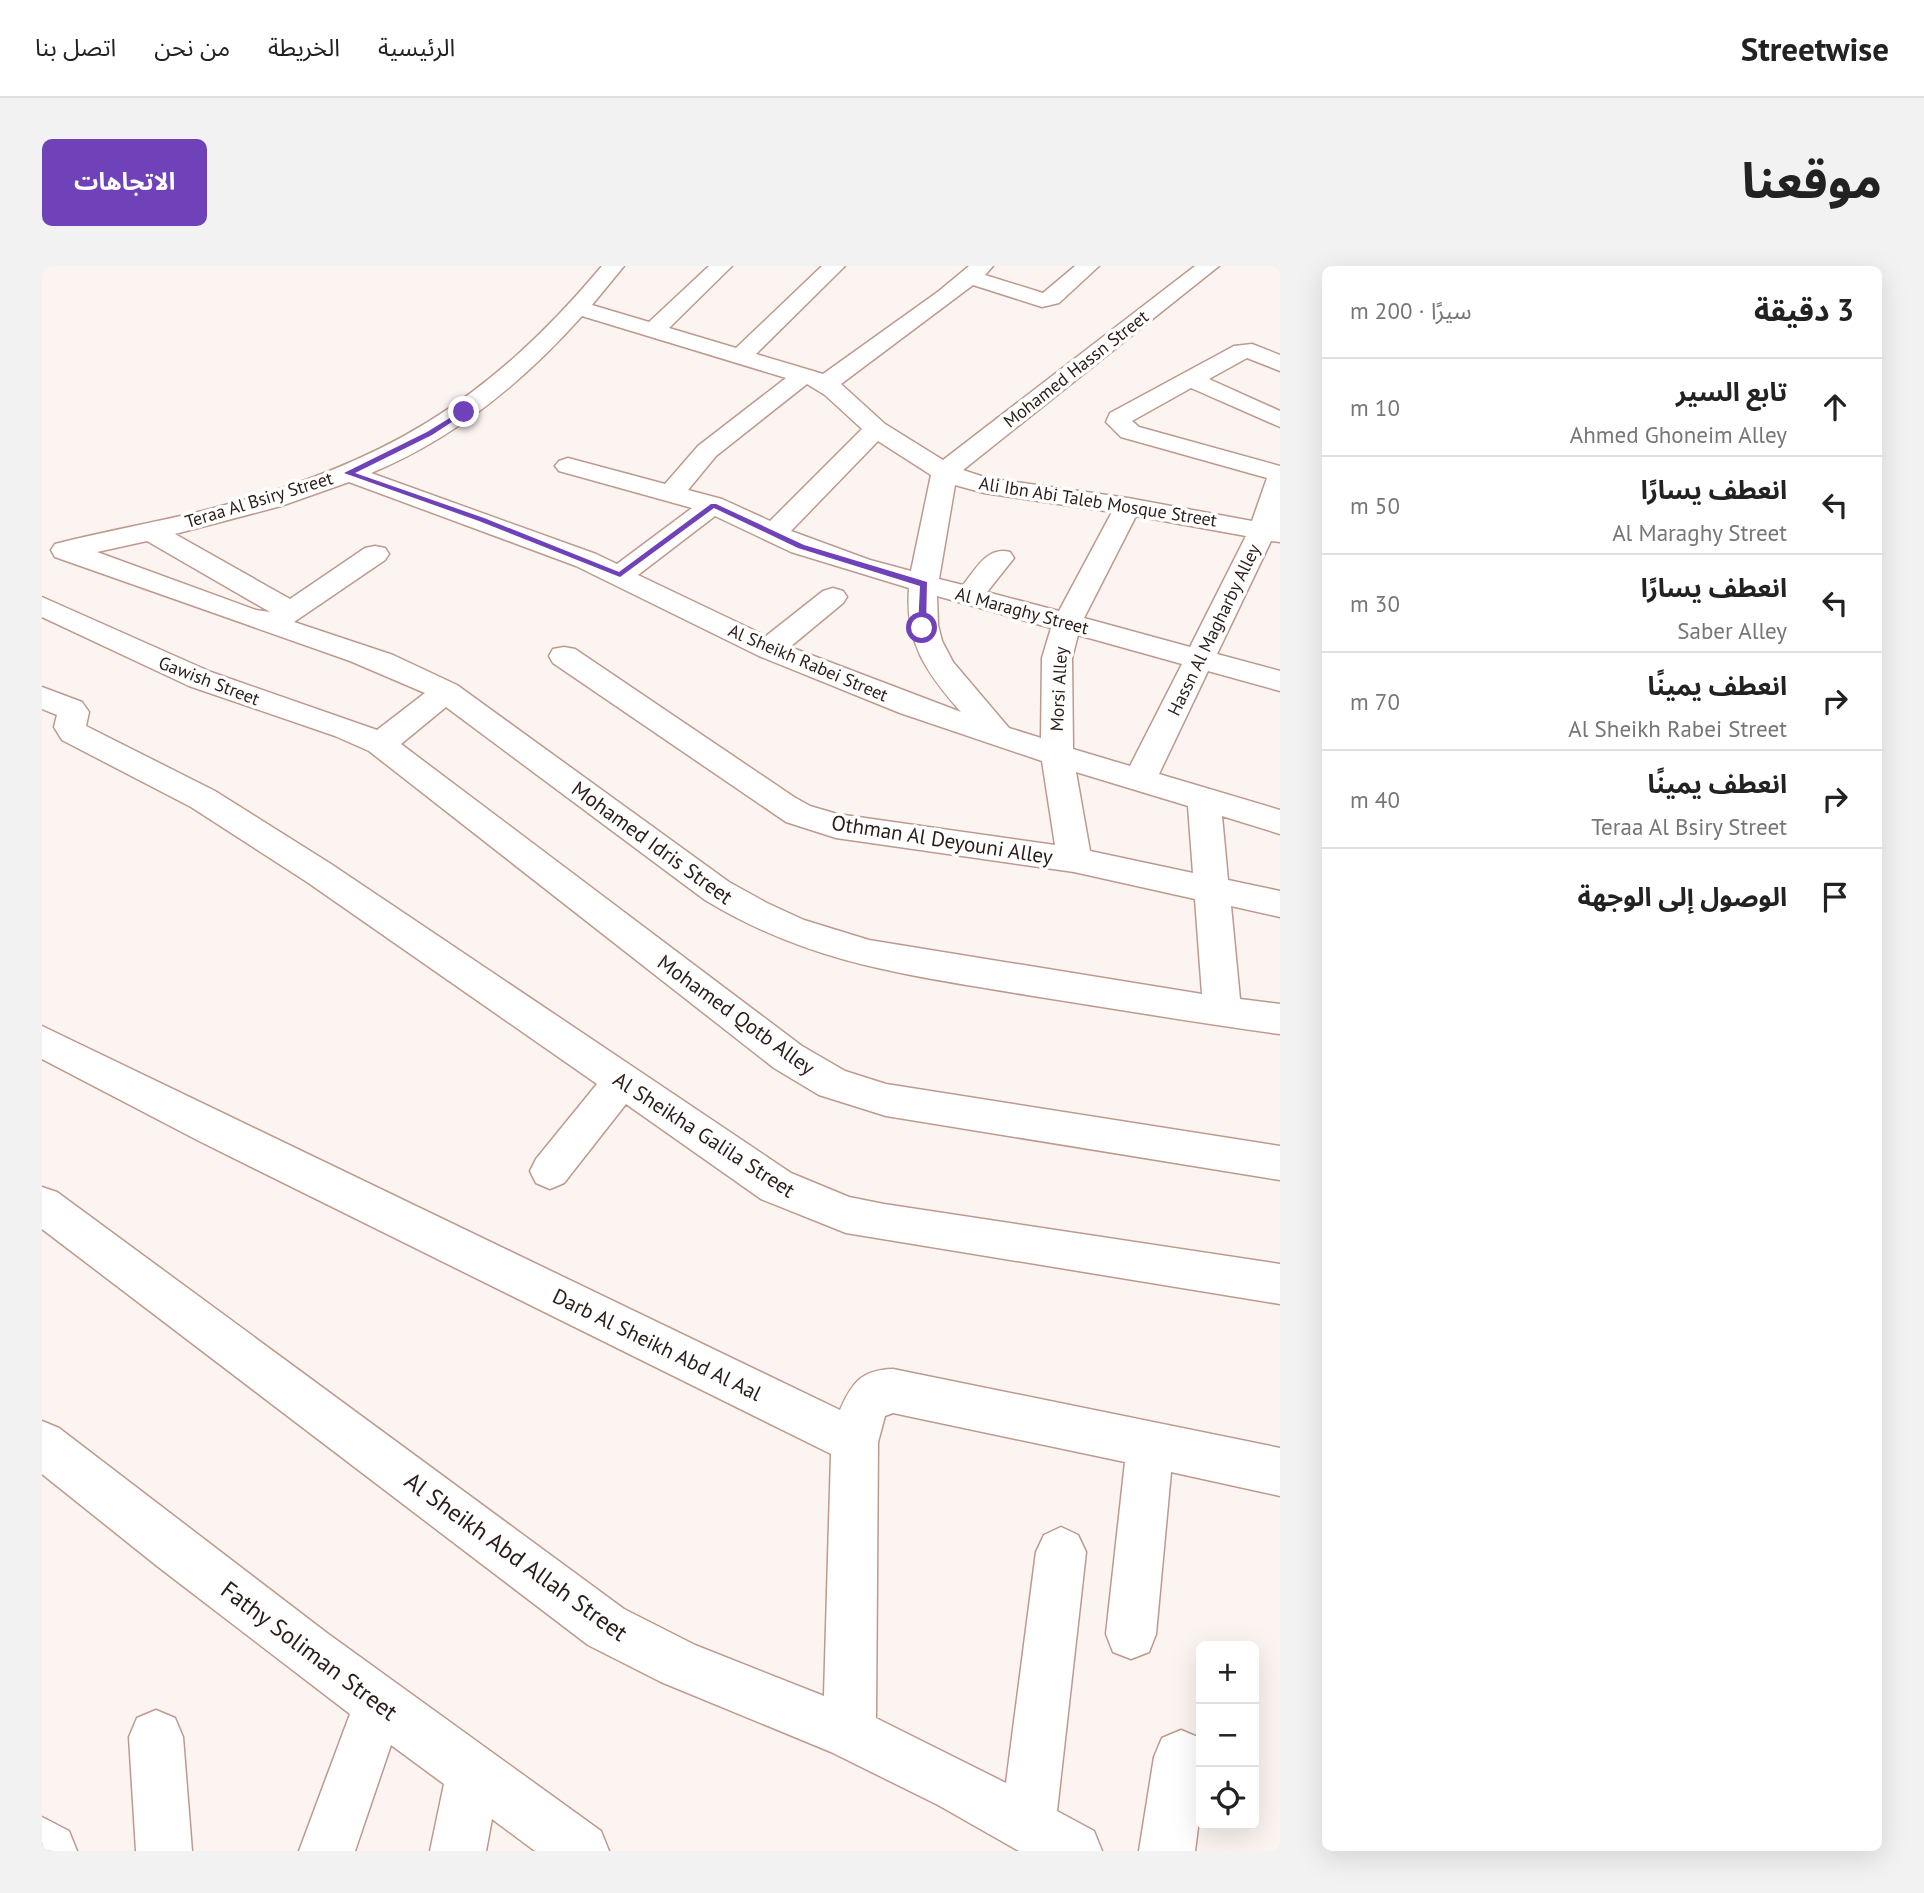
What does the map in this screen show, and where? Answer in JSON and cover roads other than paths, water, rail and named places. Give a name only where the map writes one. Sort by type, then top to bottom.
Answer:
[{"type":"street","name":"Teraa Al Bsiry Street","points":[[54,553],[253,504],[348,473],[430,434],[464,412],[517,369],[579,308],[613,266]]},
{"type":"street","points":[[654,330],[721,266]]},
{"type":"street","points":[[742,355],[834,266]]},
{"type":"street","points":[[672,492],[707,451],[976,272],[1042,300],[1051,298],[1088,266]]},
{"type":"street","name":"Mohamed Hassn Street","points":[[944,472],[1208,266]]},
{"type":"street","name":"Ali Ibn Abi Taleb Mosque Street","points":[[579,308],[815,379],[876,429],[944,472],[1035,503],[1128,506],[1272,532]]},
{"type":"street","points":[[1278,363],[1252,351],[1242,351],[1119,418],[1120,426],[1130,432],[1280,476]]},
{"type":"street","points":[[1190,379],[1280,420]]},
{"type":"street","points":[[774,534],[876,429]]},
{"type":"street","name":"Al Maraghy Street","points":[[568,466],[713,505],[830,557],[1280,681]]},
{"type":"street","points":[[944,472],[924,584],[922,628],[944,671],[999,736]]},
{"type":"street","name":"Al Sheikh Rabei Street","points":[[348,473],[481,520],[620,575],[769,649],[911,706],[1057,755],[1280,822]]},
{"type":"street","name":"Hassn Al Magharby Alley","points":[[1140,779],[1198,659],[1272,532],[1280,476]]},
{"type":"street","points":[[620,575],[713,505]]},
{"type":"street","name":"Morsi Alley","points":[[1074,860],[1057,755],[1057,658],[1067,623],[1128,506]]},
{"type":"street","points":[[150,531],[281,618],[375,554]]},
{"type":"street","name":"Mohamed Idris Street","points":[[54,553],[281,618],[381,659],[446,692],[717,891],[778,926],[850,951],[1222,1012],[1280,1019]]},
{"type":"street","points":[[969,596],[1000,558]]},
{"type":"street","points":[[769,649],[833,597]]},
{"type":"street","points":[[42,635],[54,611]]},
{"type":"street","name":"Gawish Street","points":[[54,611],[200,679],[346,729],[380,744]]},
{"type":"street","name":"Othman Al Deyouni Alley","points":[[564,656],[799,814],[836,826],[1074,860],[1280,904]]},
{"type":"street","points":[[380,744],[446,692]]},
{"type":"street","name":"Al Sheikha Galila Street","points":[[42,697],[71,709],[73,712],[70,727],[74,733],[203,799],[330,880],[776,1186],[846,1215],[884,1223],[1280,1284]]},
{"type":"street","name":"Mohamed Qotb Alley","points":[[380,744],[776,1049],[809,1072],[833,1084],[886,1100],[1280,1163]]},
{"type":"street","points":[[1203,799],[1222,1012]]},
{"type":"street","name":"Darb Al Sheikh Abd Al Aal","points":[[42,1041],[212,1129],[839,1434],[855,1439]]},
{"type":"street","points":[[550,1171],[621,1082]]},
{"type":"street","name":"Al Sheikh Abd Allah Street","points":[[42,1205],[606,1627],[679,1664],[849,1733],[957,1786],[1074,1851]]},
{"type":"street","points":[[849,1733],[855,1439],[867,1399],[884,1390],[1280,1472]]},
{"type":"street","name":"Fathy Soliman Street","points":[[42,1444],[153,1534],[379,1705],[581,1851]]},
{"type":"street","points":[[1131,1634],[1150,1444]]},
{"type":"street","points":[[1028,1825],[1061,1552]]},
{"type":"street","points":[[327,1851],[379,1705]]},
{"type":"street","points":[[156,1737],[164,1851]]},
{"type":"street","points":[[1167,1851],[1181,1757]]},
{"type":"street","points":[[458,1851],[473,1773]]},
{"type":"street","points":[[42,1844],[49,1851]]}]
